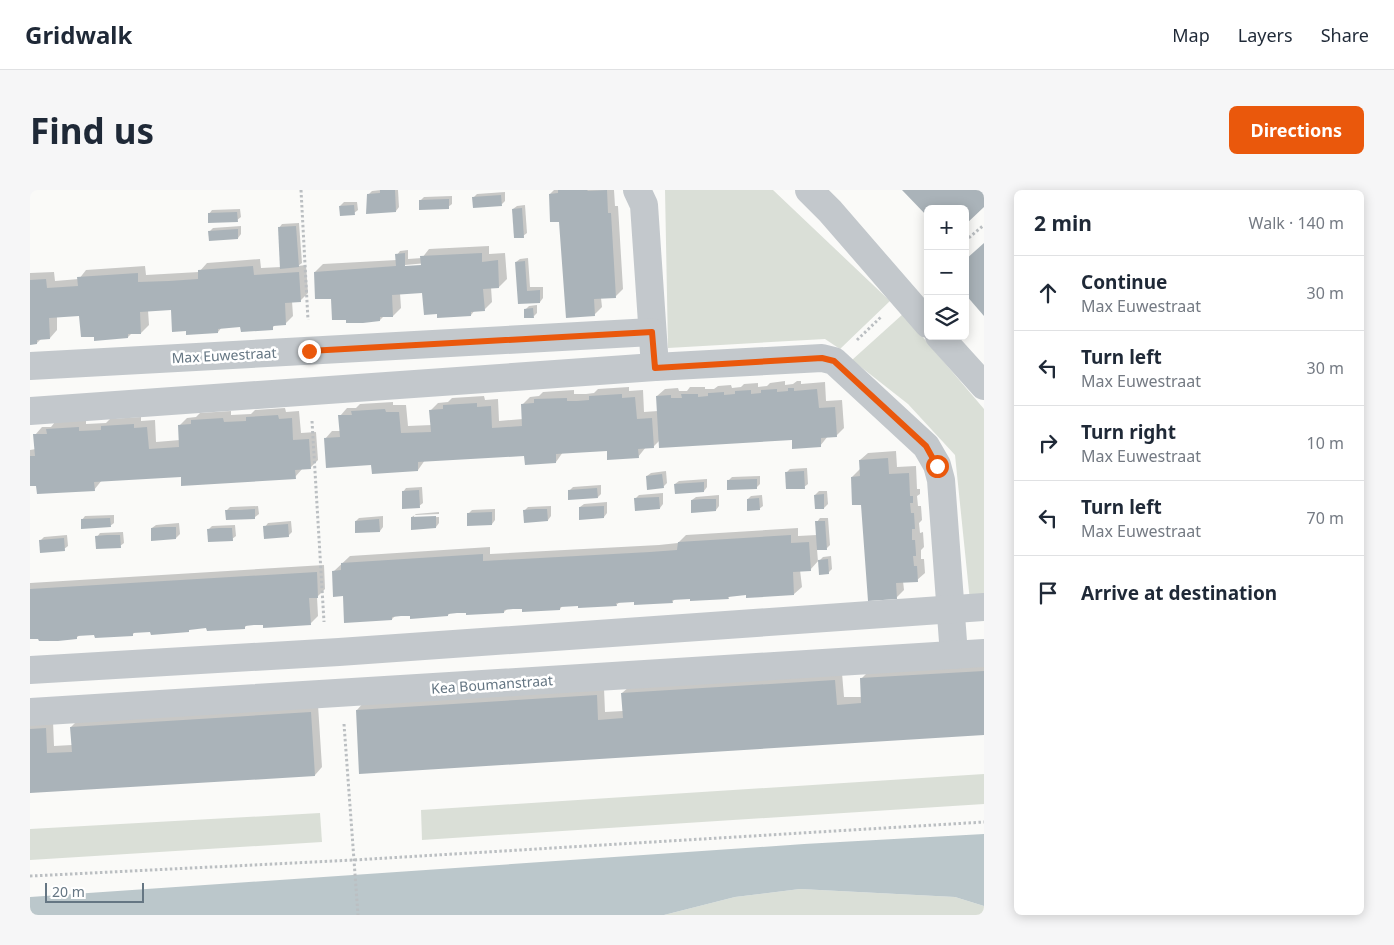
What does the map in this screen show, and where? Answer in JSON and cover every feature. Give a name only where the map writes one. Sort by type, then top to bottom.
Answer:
[{"type":"street","points":[[637,190],[644,205],[655,368]]},
{"type":"street","points":[[809,190],[830,211],[924,319]]},
{"type":"street","name":"Max Euwestraat","points":[[30,366],[652,332]]},
{"type":"street","points":[[943,340],[984,386]]},
{"type":"street","points":[[30,411],[655,368],[822,358],[834,361],[926,446],[937,466],[940,480],[954,655]]},
{"type":"street","points":[[30,670],[326,652],[984,607]]},
{"type":"street","name":"Kea Boumanstraat","points":[[30,712],[984,654]]},
{"type":"path","points":[[301,190],[309,351]]},
{"type":"path","points":[[969,238],[984,225]]},
{"type":"path","points":[[865,332],[885,314]]},
{"type":"path","points":[[310,392],[326,652]]},
{"type":"path","points":[[342,693],[358,915]]},
{"type":"path","points":[[30,876],[354,860],[984,822]]},
{"type":"shaded area","points":[[665,190],[773,190],[890,301],[840,349],[825,339],[668,348]]},
{"type":"shaded area","points":[[903,314],[984,409],[984,601],[970,601],[955,455],[908,404],[852,360]]},
{"type":"shaded area","points":[[984,774],[984,804],[422,840],[421,810]]},
{"type":"shaded area","points":[[320,813],[322,842],[30,860],[30,829]]},
{"type":"shaded area","points":[[984,834],[984,906],[955,897],[800,889],[735,897],[664,915],[30,915],[30,897],[804,844]]},
{"type":"shaded area","points":[[800,889],[955,897],[984,906],[984,915],[664,915],[735,897]]},
{"type":"building","points":[[380,190],[395,190],[396,212],[366,214],[367,194],[380,193]]},
{"type":"building","points":[[558,190],[607,190],[608,213],[611,213],[616,298],[594,299],[595,316],[566,318],[559,222],[550,222],[549,194],[558,193]]},
{"type":"building","points":[[902,190],[982,190],[984,192],[984,207],[969,221],[969,205],[924,205],[924,213]]},
{"type":"building","points":[[501,195],[502,206],[473,208],[472,197]]},
{"type":"building","points":[[449,199],[449,209],[419,210],[419,200]]},
{"type":"building","points":[[354,205],[355,215],[340,216],[339,206]]},
{"type":"building","points":[[522,208],[524,238],[514,238],[512,209]]},
{"type":"building","points":[[237,212],[238,222],[208,223],[208,213]]},
{"type":"building","points":[[296,226],[299,267],[280,269],[278,227]]},
{"type":"building","points":[[238,229],[238,239],[209,241],[208,231]]},
{"type":"building","points":[[984,243],[984,316],[969,299],[969,256]]},
{"type":"building","points":[[405,253],[405,266],[421,265],[420,256],[482,253],[482,262],[498,260],[499,288],[483,289],[485,311],[471,312],[471,316],[437,318],[437,314],[424,315],[422,293],[392,295],[393,317],[380,317],[380,321],[363,323],[346,323],[346,320],[332,320],[331,299],[315,299],[314,272],[396,266],[395,254]]},
{"type":"building","points":[[525,261],[527,291],[540,290],[540,303],[518,304],[515,262]]},
{"type":"building","points":[[253,266],[254,275],[299,272],[301,302],[285,303],[286,325],[273,326],[273,330],[241,332],[240,327],[218,329],[218,333],[186,335],[186,331],[172,332],[171,310],[140,312],[141,334],[128,334],[128,338],[94,341],[94,337],[81,337],[79,316],[49,318],[50,339],[37,340],[37,344],[30,345],[30,280],[46,279],[47,288],[78,286],[77,277],[138,273],[138,282],[169,281],[198,279],[198,270]]},
{"type":"building","points":[[533,308],[534,318],[524,318],[524,309]]},
{"type":"building","points":[[788,388],[794,388],[794,391],[817,389],[819,408],[835,407],[837,437],[821,438],[821,447],[792,449],[792,440],[659,448],[656,396],[671,395],[671,398],[682,398],[681,394],[698,394],[698,397],[708,396],[708,393],[724,392],[724,395],[735,394],[735,391],[751,390],[751,394],[761,393],[761,390],[777,389],[777,392],[788,391]]},
{"type":"building","points":[[622,394],[622,398],[635,397],[637,419],[652,418],[654,448],[638,449],[639,458],[607,460],[607,451],[556,454],[556,463],[525,465],[524,456],[418,462],[418,471],[372,474],[371,465],[326,468],[324,438],[340,437],[338,415],[352,415],[351,411],[385,409],[386,412],[399,412],[401,433],[431,432],[429,410],[443,409],[443,405],[477,403],[477,407],[491,406],[492,428],[522,426],[521,404],[534,403],[534,399],[567,398],[567,401],[577,401],[589,400],[589,396]]},
{"type":"building","points":[[278,415],[279,419],[292,418],[293,440],[309,439],[311,469],[295,470],[296,479],[181,486],[181,477],[94,482],[95,491],[37,494],[36,486],[30,486],[30,456],[35,456],[33,434],[47,434],[46,429],[79,427],[79,431],[101,430],[101,426],[134,424],[134,428],[147,427],[149,449],[179,447],[178,425],[191,424],[191,420],[223,418],[224,422],[246,421],[246,417]]},
{"type":"building","points":[[888,458],[889,474],[909,473],[910,496],[913,496],[913,503],[910,503],[911,513],[914,513],[915,529],[912,529],[912,540],[915,540],[916,556],[913,556],[914,566],[917,566],[918,582],[896,583],[897,599],[868,601],[861,505],[852,505],[851,477],[860,476],[859,460]]},
{"type":"building","points":[[804,471],[805,489],[786,489],[785,472]]},
{"type":"building","points":[[662,474],[664,488],[647,490],[646,476]]},
{"type":"building","points":[[757,479],[757,489],[727,490],[727,480]]},
{"type":"building","points":[[704,482],[704,492],[675,494],[674,484]]},
{"type":"building","points":[[597,488],[598,498],[568,500],[568,490]]},
{"type":"building","points":[[419,490],[420,508],[402,509],[402,491]]},
{"type":"building","points":[[824,494],[824,509],[815,509],[814,495]]},
{"type":"building","points":[[659,497],[660,509],[635,511],[634,498]]},
{"type":"building","points":[[759,498],[760,510],[747,511],[747,499]]},
{"type":"building","points":[[716,499],[716,511],[691,513],[691,500]]},
{"type":"building","points":[[604,506],[604,518],[579,520],[579,507]]},
{"type":"building","points":[[255,509],[255,519],[226,520],[225,510]]},
{"type":"building","points":[[547,509],[548,521],[524,523],[523,510]]},
{"type":"building","points":[[492,512],[492,525],[467,526],[467,513]]},
{"type":"building","points":[[436,516],[436,528],[411,530],[411,517]]},
{"type":"building","points":[[110,518],[111,527],[81,529],[81,519]]},
{"type":"building","points":[[379,519],[380,532],[355,533],[355,521]]},
{"type":"building","points":[[815,521],[825,521],[827,550],[817,550]]},
{"type":"building","points":[[288,524],[289,537],[264,539],[263,526]]},
{"type":"building","points":[[176,527],[176,539],[151,541],[151,528]]},
{"type":"building","points":[[232,528],[233,541],[208,542],[207,529]]},
{"type":"building","points":[[120,535],[121,548],[96,549],[95,536]]},
{"type":"building","points":[[791,535],[791,543],[809,542],[811,571],[793,572],[794,595],[746,598],[746,595],[728,597],[729,599],[672,600],[673,603],[634,605],[634,602],[616,603],[617,606],[560,607],[560,610],[522,612],[522,609],[513,609],[504,610],[504,613],[466,615],[466,613],[457,613],[448,614],[448,616],[410,619],[410,616],[401,616],[392,617],[392,620],[344,623],[343,596],[333,597],[332,571],[341,570],[341,563],[483,554],[483,561],[650,552],[677,550],[678,542]]},
{"type":"building","points":[[64,538],[65,551],[40,553],[39,540]]},
{"type":"building","points":[[828,559],[829,574],[819,575],[818,560]]},
{"type":"building","points":[[317,572],[318,598],[309,598],[311,625],[263,628],[263,625],[254,625],[245,626],[245,629],[207,631],[206,628],[189,630],[189,632],[151,635],[150,632],[133,633],[133,636],[95,638],[94,635],[77,636],[77,639],[58,641],[30,639],[30,589]]},
{"type":"building","points":[[984,671],[984,735],[359,774],[356,710],[597,695],[598,720],[623,718],[621,693],[835,680],[837,705],[861,703],[860,678]]},
{"type":"building","points":[[311,712],[315,776],[30,793],[30,729],[46,728],[47,753],[72,752],[70,727]]},
{"type":"route","points":[[309,351],[652,332],[655,368],[822,358],[834,361],[926,446],[937,466]]}]
